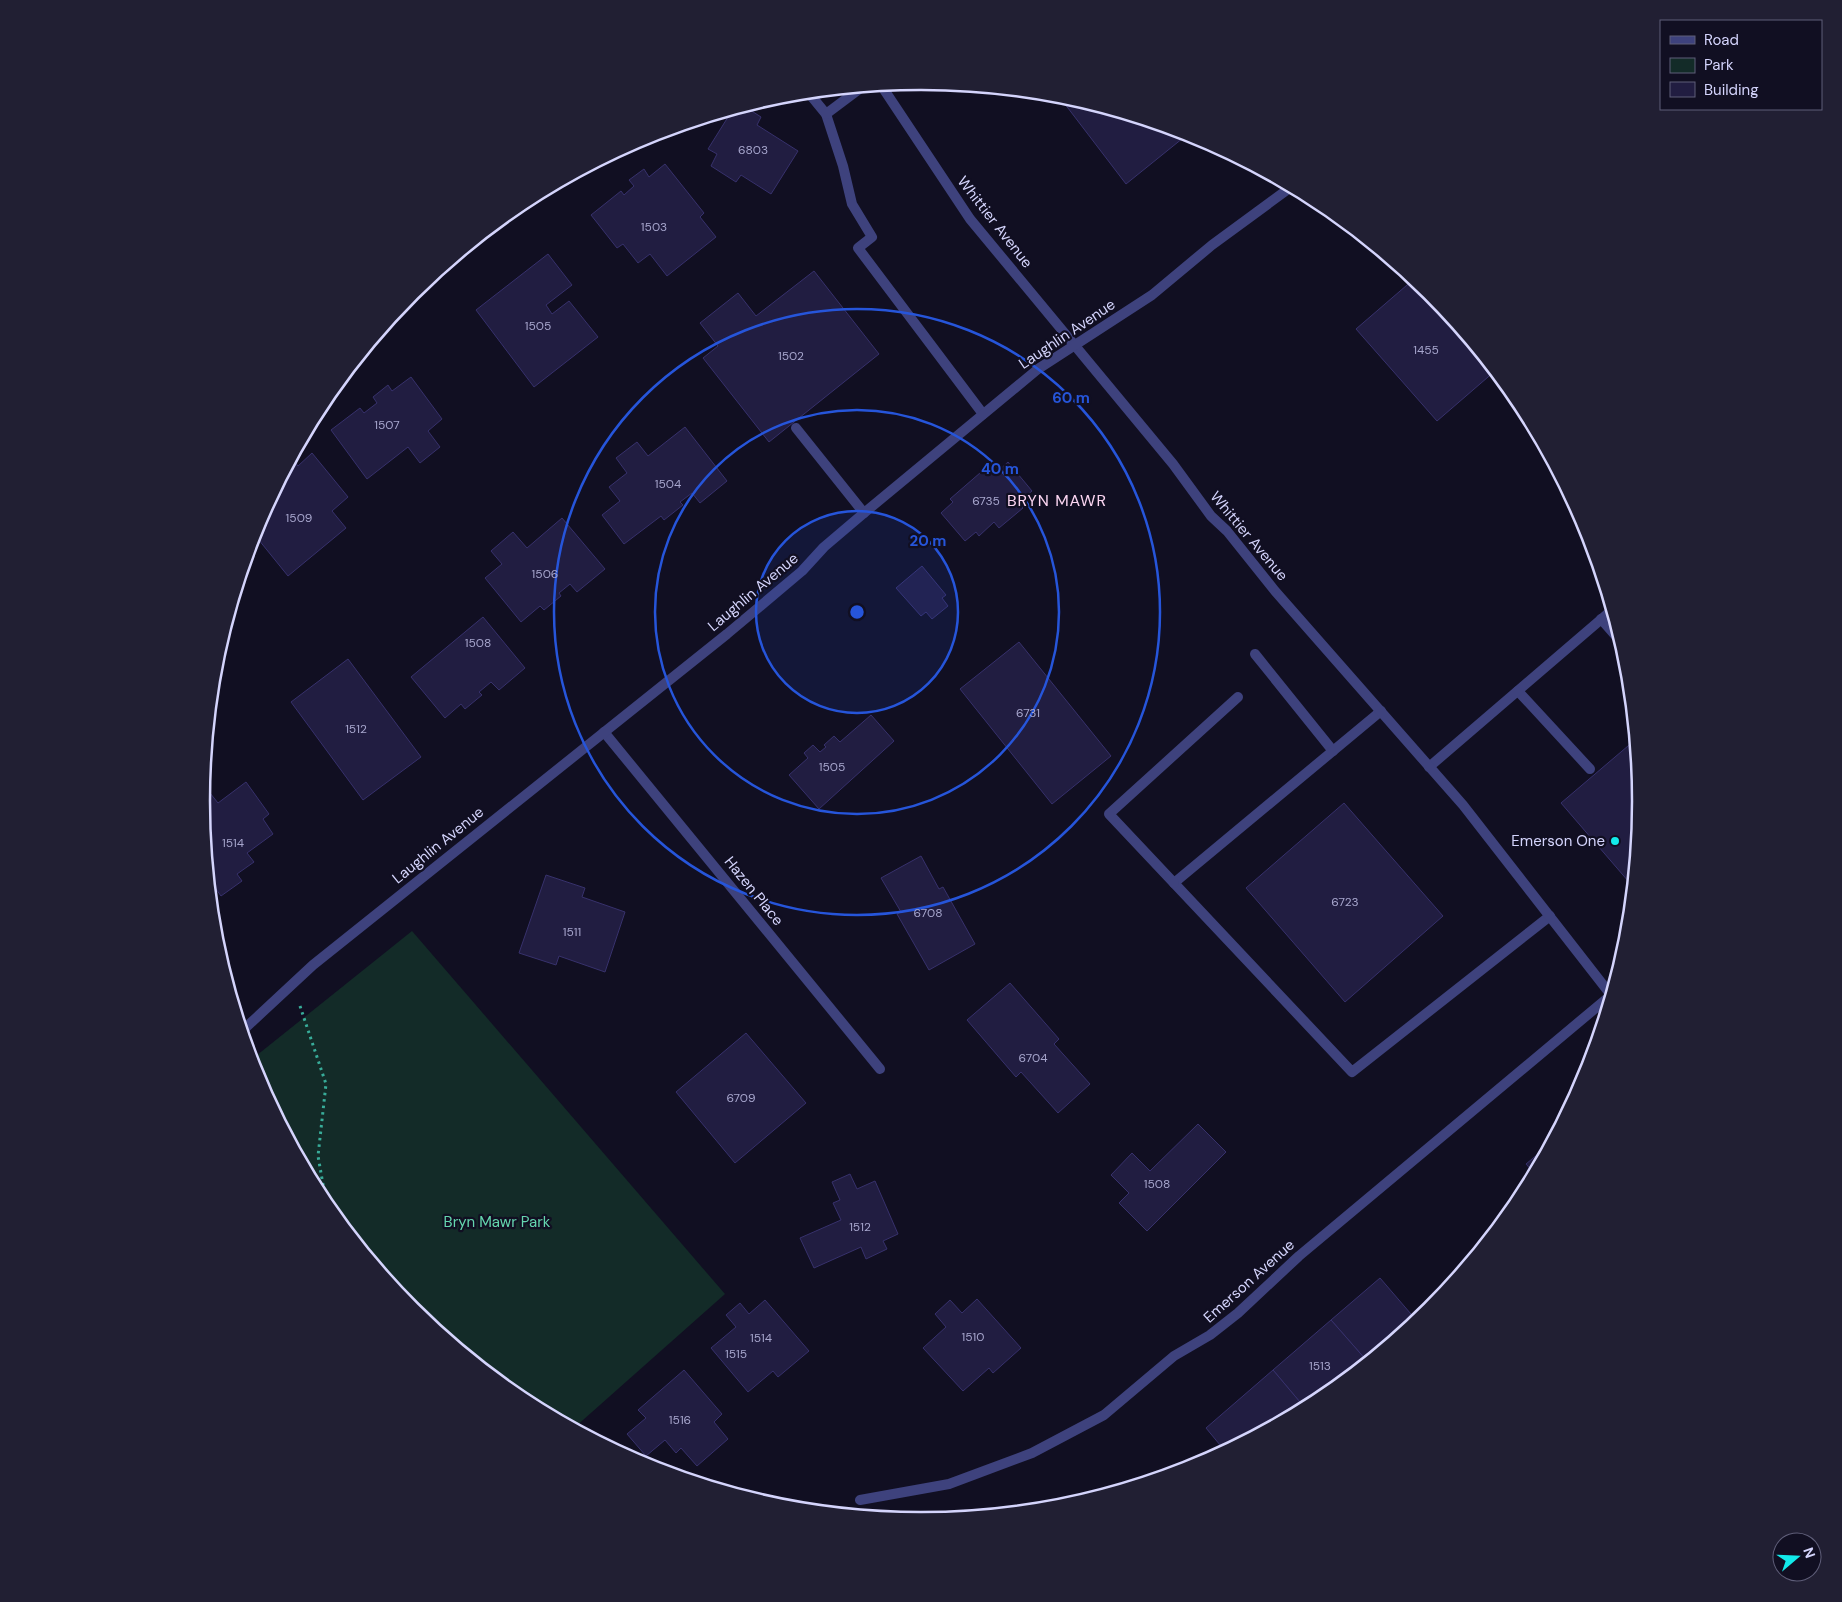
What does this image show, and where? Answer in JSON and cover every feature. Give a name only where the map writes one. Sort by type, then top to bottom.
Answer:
[{"type":"street","name":"Whittier Avenue","points":[[885,92],[970,219],[1173,464],[1211,516],[1227,531],[1275,591],[1463,805],[1607,989]]},
{"type":"street","points":[[826,114],[853,94]]},
{"type":"street","points":[[813,99],[826,114],[843,166],[852,204],[872,237],[858,248],[984,414]]},
{"type":"street","name":"Laughlin Avenue","points":[[247,1027],[313,965],[802,571],[824,547],[1038,369],[1152,295],[1212,246],[1286,191]]},
{"type":"street","points":[[796,428],[864,513]]},
{"type":"street","points":[[1430,767],[1607,614]]},
{"type":"street","points":[[1600,620],[1611,632]]},
{"type":"street","points":[[1255,654],[1332,751]]},
{"type":"street","points":[[1518,691],[1590,769]]},
{"type":"street","points":[[1238,697],[1109,814],[1352,1072],[1550,916]]},
{"type":"street","points":[[1174,883],[1380,711]]},
{"type":"street","name":"Hazen Place","points":[[604,732],[880,1069]]},
{"type":"street","name":"Emerson Avenue","points":[[860,1500],[949,1484],[1032,1453],[1104,1415],[1174,1356],[1210,1335],[1238,1313],[1299,1256],[1603,1002]]},
{"type":"path","points":[[292,984],[326,1084],[318,1156],[323,1185]]},
{"type":"green space","name":"Bryn Mawr Park","points":[[412,931],[725,1294],[578,1424],[526,1392],[488,1365],[452,1336],[386,1270],[330,1196],[305,1156],[283,1115],[257,1055]]},
{"type":"building","points":[[1066,105],[1105,114],[1181,140],[1126,184]]},
{"type":"building","points":[[751,111],[761,117],[757,125],[798,151],[771,194],[741,175],[736,182],[711,166],[717,154],[708,149],[728,117]]},
{"type":"building","points":[[665,164],[704,213],[700,217],[716,237],[667,276],[650,254],[638,263],[623,244],[617,248],[591,215],[621,191],[624,195],[634,186],[629,180],[644,169],[649,177]]},
{"type":"building","points":[[548,254],[572,285],[546,305],[552,314],[569,301],[598,337],[534,387],[476,310]]},
{"type":"building","points":[[814,271],[879,354],[769,442],[703,358],[718,346],[700,323],[738,293],[756,316]]},
{"type":"building","points":[[1409,284],[1456,332],[1490,375],[1437,421],[1356,329]]},
{"type":"building","points":[[411,377],[442,419],[428,431],[440,447],[420,463],[408,447],[367,479],[331,430],[360,408],[364,413],[377,403],[373,397],[388,385],[392,391]]},
{"type":"building","points":[[685,427],[727,481],[700,503],[692,493],[680,502],[683,505],[664,520],[661,516],[624,544],[602,515],[620,501],[609,487],[627,473],[616,458],[637,442],[648,456]]},
{"type":"building","points":[[312,453],[348,497],[332,511],[346,528],[288,576],[260,541],[296,463],[298,466]]},
{"type":"building","points":[[1008,462],[1032,491],[1019,502],[1023,508],[999,528],[994,522],[979,536],[976,532],[965,541],[941,513],[953,502],[950,499],[988,466],[995,474]]},
{"type":"building","points":[[562,518],[605,569],[577,592],[570,584],[559,593],[561,596],[544,610],[540,606],[521,622],[485,578],[502,564],[491,551],[513,532],[527,548]]},
{"type":"building","points":[[922,566],[946,595],[942,598],[948,606],[932,619],[926,612],[921,616],[896,588]]},
{"type":"building","points":[[483,617],[525,668],[499,690],[491,682],[479,692],[482,695],[465,709],[461,704],[445,718],[411,677]]},
{"type":"building","points":[[1019,642],[1111,756],[1052,804],[960,689]]},
{"type":"building","points":[[348,659],[421,757],[363,800],[291,702]]},
{"type":"building","points":[[871,715],[894,741],[819,809],[789,775],[808,758],[804,753],[813,745],[820,752],[826,747],[824,745],[834,736],[840,742]]},
{"type":"building","name":"Emerson One","points":[[1629,745],[1632,801],[1627,880],[1561,803]]},
{"type":"building","points":[[246,782],[269,814],[263,819],[273,834],[247,853],[254,862],[237,874],[242,881],[221,896],[216,889],[210,793],[218,803]]},
{"type":"building","points":[[1344,803],[1443,916],[1345,1002],[1246,888]]},
{"type":"building","points":[[921,856],[939,889],[943,887],[975,944],[929,970],[897,914],[901,912],[881,878]]},
{"type":"building","points":[[546,875],[585,888],[582,897],[625,912],[605,972],[559,956],[556,965],[519,953]]},
{"type":"building","points":[[1010,983],[1059,1039],[1054,1044],[1090,1084],[1058,1113],[1021,1072],[1016,1077],[967,1020]]},
{"type":"building","points":[[746,1033],[806,1103],[735,1163],[676,1092]]},
{"type":"building","points":[[1198,1124],[1226,1152],[1147,1231],[1119,1203],[1129,1193],[1111,1175],[1132,1153],[1150,1171]]},
{"type":"building","points":[[1539,1153],[1530,1168],[1526,1164]]},
{"type":"building","points":[[850,1174],[857,1189],[875,1181],[898,1234],[883,1241],[887,1249],[866,1259],[861,1247],[814,1268],[800,1238],[841,1220],[833,1203],[840,1200],[832,1182]]},
{"type":"building","points":[[1380,1278],[1412,1315],[1364,1357],[1331,1320]]},
{"type":"building","points":[[977,1299],[1021,1348],[993,1373],[989,1368],[963,1391],[923,1348],[946,1327],[935,1314],[950,1300],[962,1313]]},
{"type":"building","points":[[765,1300],[809,1351],[778,1377],[773,1371],[748,1392],[711,1348],[736,1327],[726,1315],[740,1303],[749,1314]]},
{"type":"building","points":[[1331,1320],[1364,1357],[1300,1402],[1273,1370]]},
{"type":"building","points":[[684,1370],[722,1414],[714,1422],[728,1439],[697,1466],[681,1448],[676,1453],[665,1440],[646,1456],[627,1434],[646,1418],[638,1410]]},
{"type":"building","points":[[1273,1370],[1300,1402],[1276,1417],[1221,1446],[1206,1428]]},
{"type":"place","name":"Emerson One","points":[[1615,841]]},
{"type":"district","name":"BRYN MAWR","points":[[1057,500]]}]
